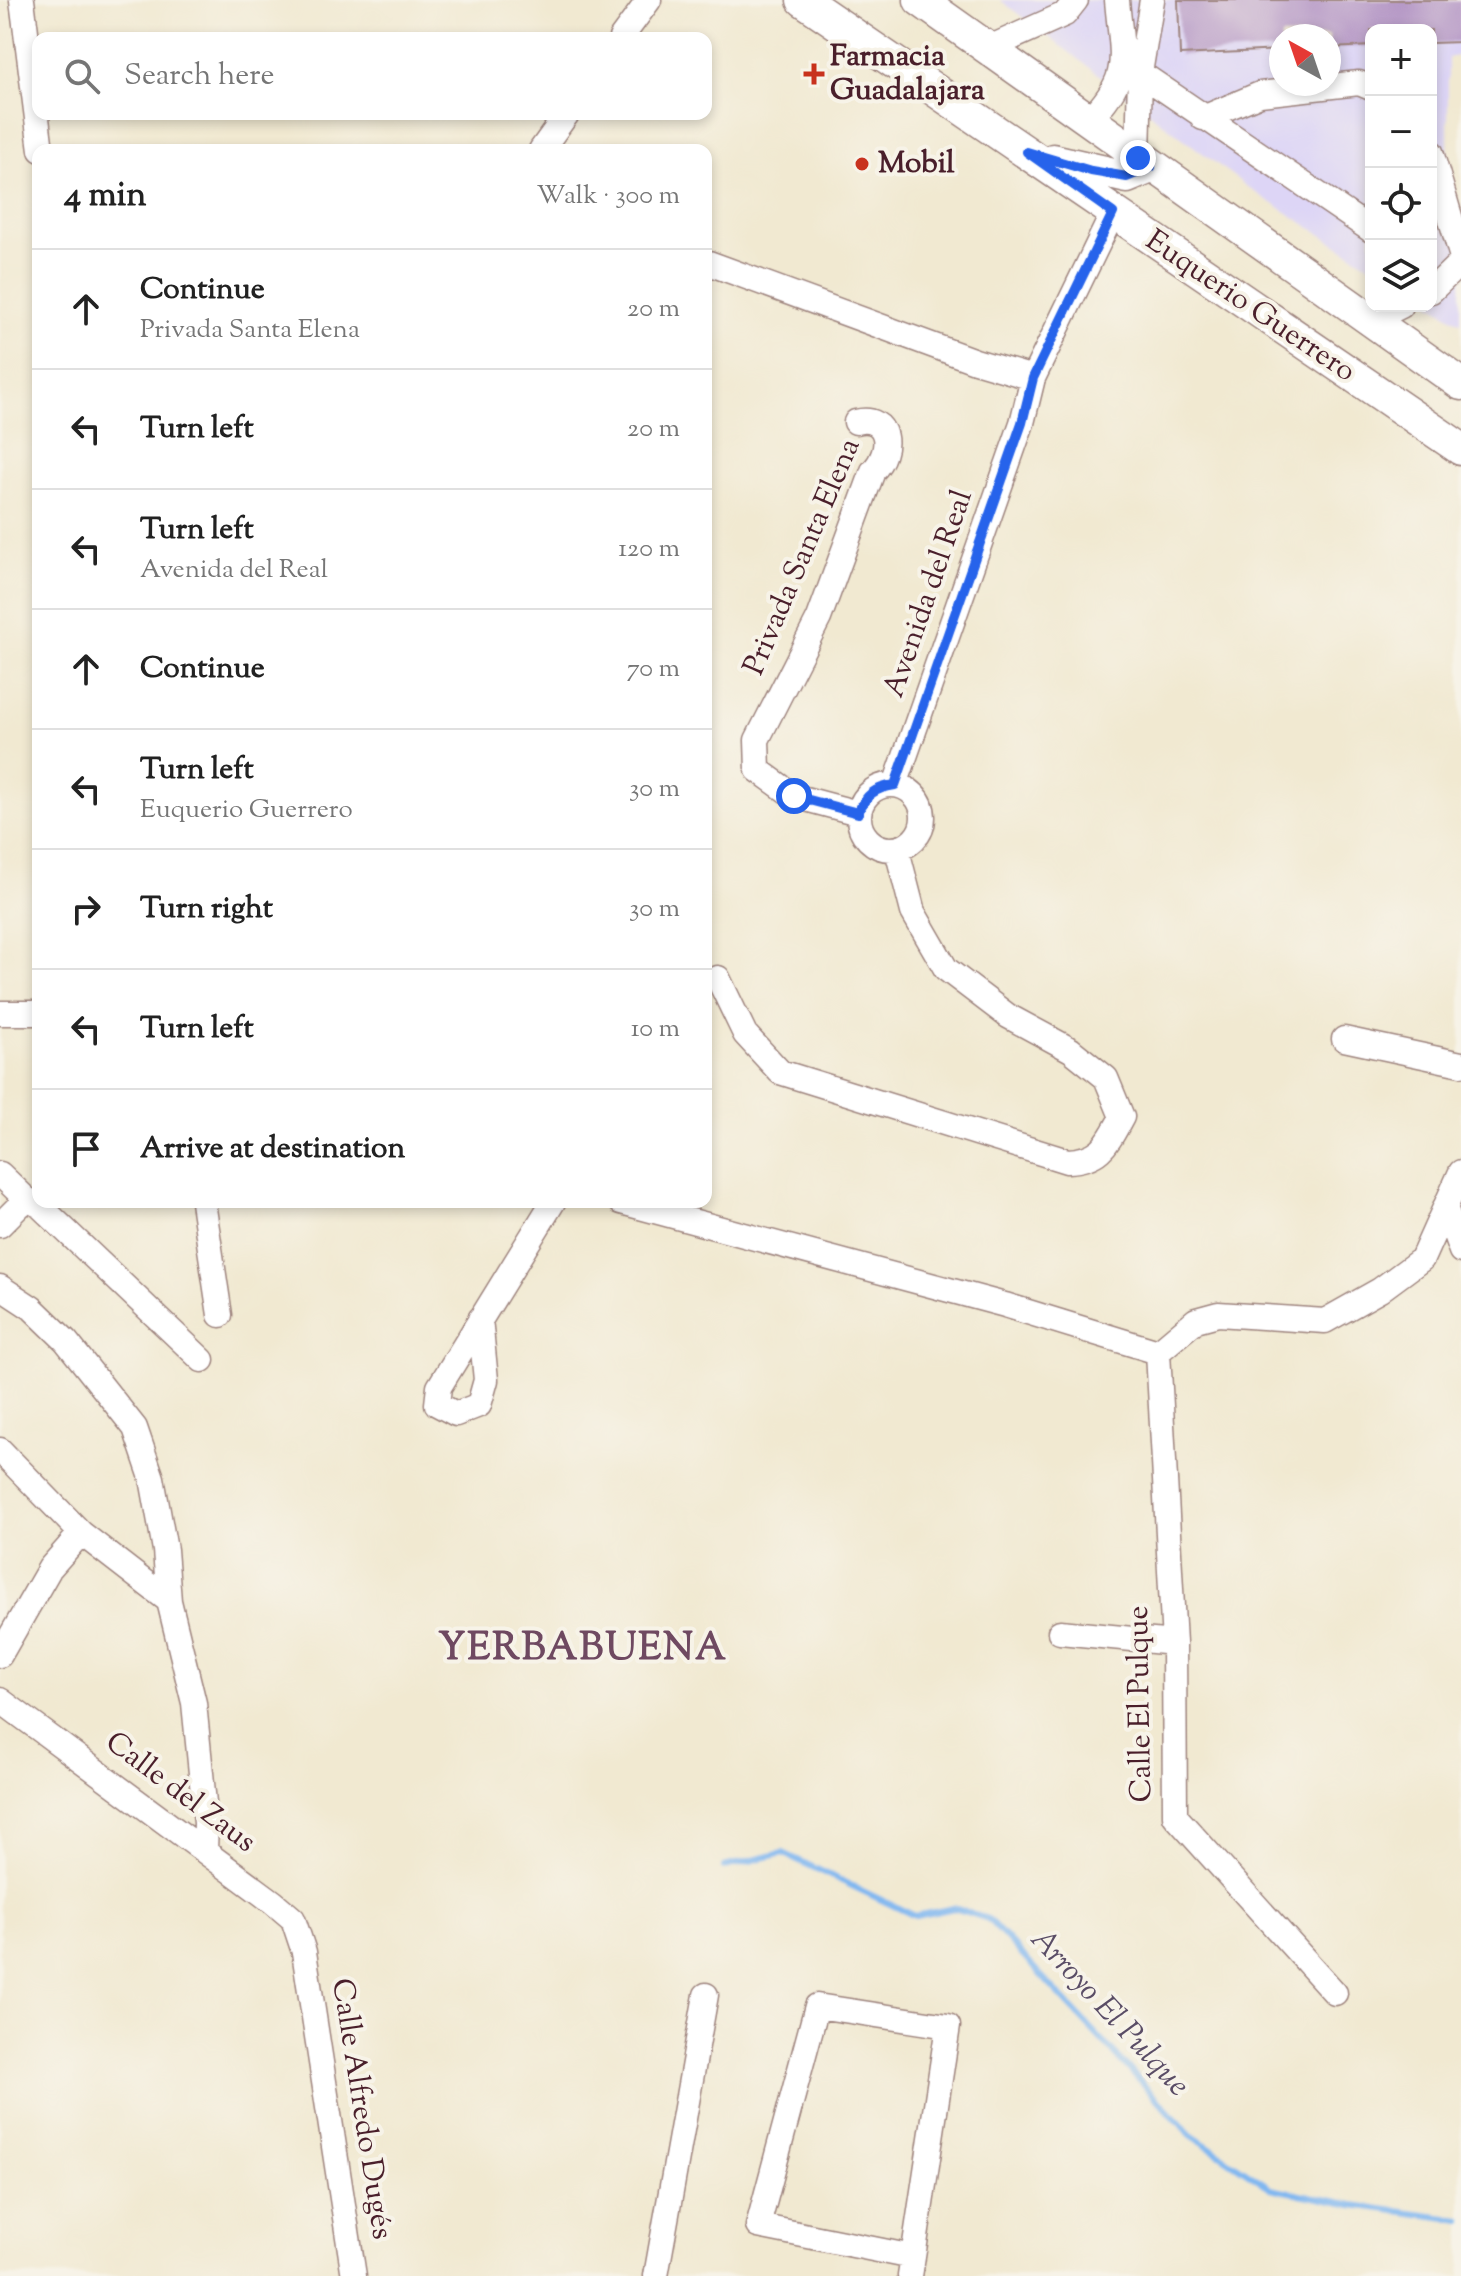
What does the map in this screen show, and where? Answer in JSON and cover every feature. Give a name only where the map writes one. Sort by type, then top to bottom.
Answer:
[{"type":"main road","name":"Euquerio Guerrero","points":[[803,0],[1461,449]]},
{"type":"main road","points":[[849,0],[850,21],[874,48]]},
{"type":"main road","name":"Euquerio Guerrero","points":[[920,1],[1461,384]]},
{"type":"main road","points":[[1027,152],[1091,171],[1127,177],[1145,162]]},
{"type":"street","points":[[22,0],[32,79]]},
{"type":"street","points":[[625,32],[649,0]]},
{"type":"street","points":[[989,48],[1065,14],[1076,0]]},
{"type":"street","points":[[1088,121],[1112,95],[1122,68],[1117,0]]},
{"type":"street","points":[[1145,162],[1140,73],[1152,0]]},
{"type":"street","points":[[1140,73],[1365,226]]},
{"type":"street","points":[[1203,118],[1260,94],[1359,83],[1365,86]]},
{"type":"street","points":[[1246,100],[1246,147]]},
{"type":"street","points":[[37,120],[40,144]]},
{"type":"street","points":[[545,144],[563,120]]},
{"type":"street","points":[[1436,168],[1461,254]]},
{"type":"street","name":"Avenida del Real","points":[[895,785],[1022,423],[1033,378],[1113,213]]},
{"type":"street","points":[[1437,285],[1461,262]]},
{"type":"street","points":[[712,264],[975,361],[1033,378]]},
{"type":"street","points":[[1371,321],[1389,312]]},
{"type":"street","name":"Privada Santa Elena","points":[[856,422],[867,419],[880,426],[887,439],[887,451],[873,471],[819,618],[757,740],[758,770],[770,779],[794,796],[858,813]]},
{"type":"street","points":[[895,785],[912,792],[922,807],[923,826],[913,842],[897,850],[881,849],[868,841],[860,828],[858,813],[872,792],[895,785]]},
{"type":"street","points":[[718,978],[745,1034],[780,1072],[1067,1161],[1086,1161],[1103,1152],[1122,1117],[1106,1078],[1071,1050],[1008,1016],[946,969],[913,912],[897,850]]},
{"type":"street","points":[[0,1013],[32,1013]]},
{"type":"street","points":[[1344,1039],[1461,1064]]},
{"type":"street","points":[[643,1208],[990,1301],[1158,1352],[1196,1320],[1218,1314],[1325,1321],[1380,1290],[1422,1259],[1461,1172]]},
{"type":"street","points":[[0,1174],[32,1202]]},
{"type":"street","points":[[0,1225],[26,1199]]},
{"type":"street","points":[[1445,1207],[1461,1251]]},
{"type":"street","points":[[42,1208],[202,1360]]},
{"type":"street","points":[[204,1208],[220,1315]]},
{"type":"street","points":[[480,1319],[549,1208]]},
{"type":"street","points":[[0,1287],[32,1308],[66,1341],[135,1428],[152,1478],[165,1550],[169,1601],[194,1703],[206,1823],[205,1850]]},
{"type":"street","name":"Calle El Pulque","points":[[1158,1352],[1174,1643],[1175,1816],[1335,1993]]},
{"type":"street","points":[[0,1450],[81,1533],[169,1601]]},
{"type":"street","points":[[0,1655],[50,1568],[81,1533]]},
{"type":"street","points":[[1060,1632],[1174,1643]]},
{"type":"street","name":"Calle del Zaus","points":[[0,1700],[205,1850],[293,1919],[304,1952]]},
{"type":"street","name":"Calle Alfredo Dugés","points":[[304,1952],[354,2276]]},
{"type":"street","points":[[656,2276],[706,1995]]},
{"type":"street","points":[[817,2006],[948,2026],[912,2267],[758,2226],[817,2006]]},
{"type":"shaded area","points":[[1000,0],[1461,0],[1461,55],[1448,58],[1448,168],[1461,215],[1461,323],[1437,308],[1437,24],[1365,24],[1365,262],[1250,189]]},
{"type":"building","points":[[1178,0],[1461,0],[1461,42],[1437,43],[1437,24],[1365,24],[1365,46],[1341,47],[1341,24],[1269,24],[1269,51],[1180,55]]},
{"type":"waterway","name":"Arroyo El Pulque","points":[[724,1867],[783,1853],[915,1916],[954,1908],[988,1919],[1191,2135],[1271,2188],[1353,2205],[1461,2220]]},
{"type":"place","name":"Farmacia Guadalajara","points":[[814,74]]},
{"type":"place","name":"Mobil","points":[[862,164]]},
{"type":"district","name":"YERBABUENA","points":[[583,1650]]},
{"type":"route","points":[[794,796],[858,813],[865,797],[878,787],[895,785],[1022,423],[1033,378],[1113,213],[1027,152],[1091,171],[1127,177],[1151,167],[1138,158]]}]
